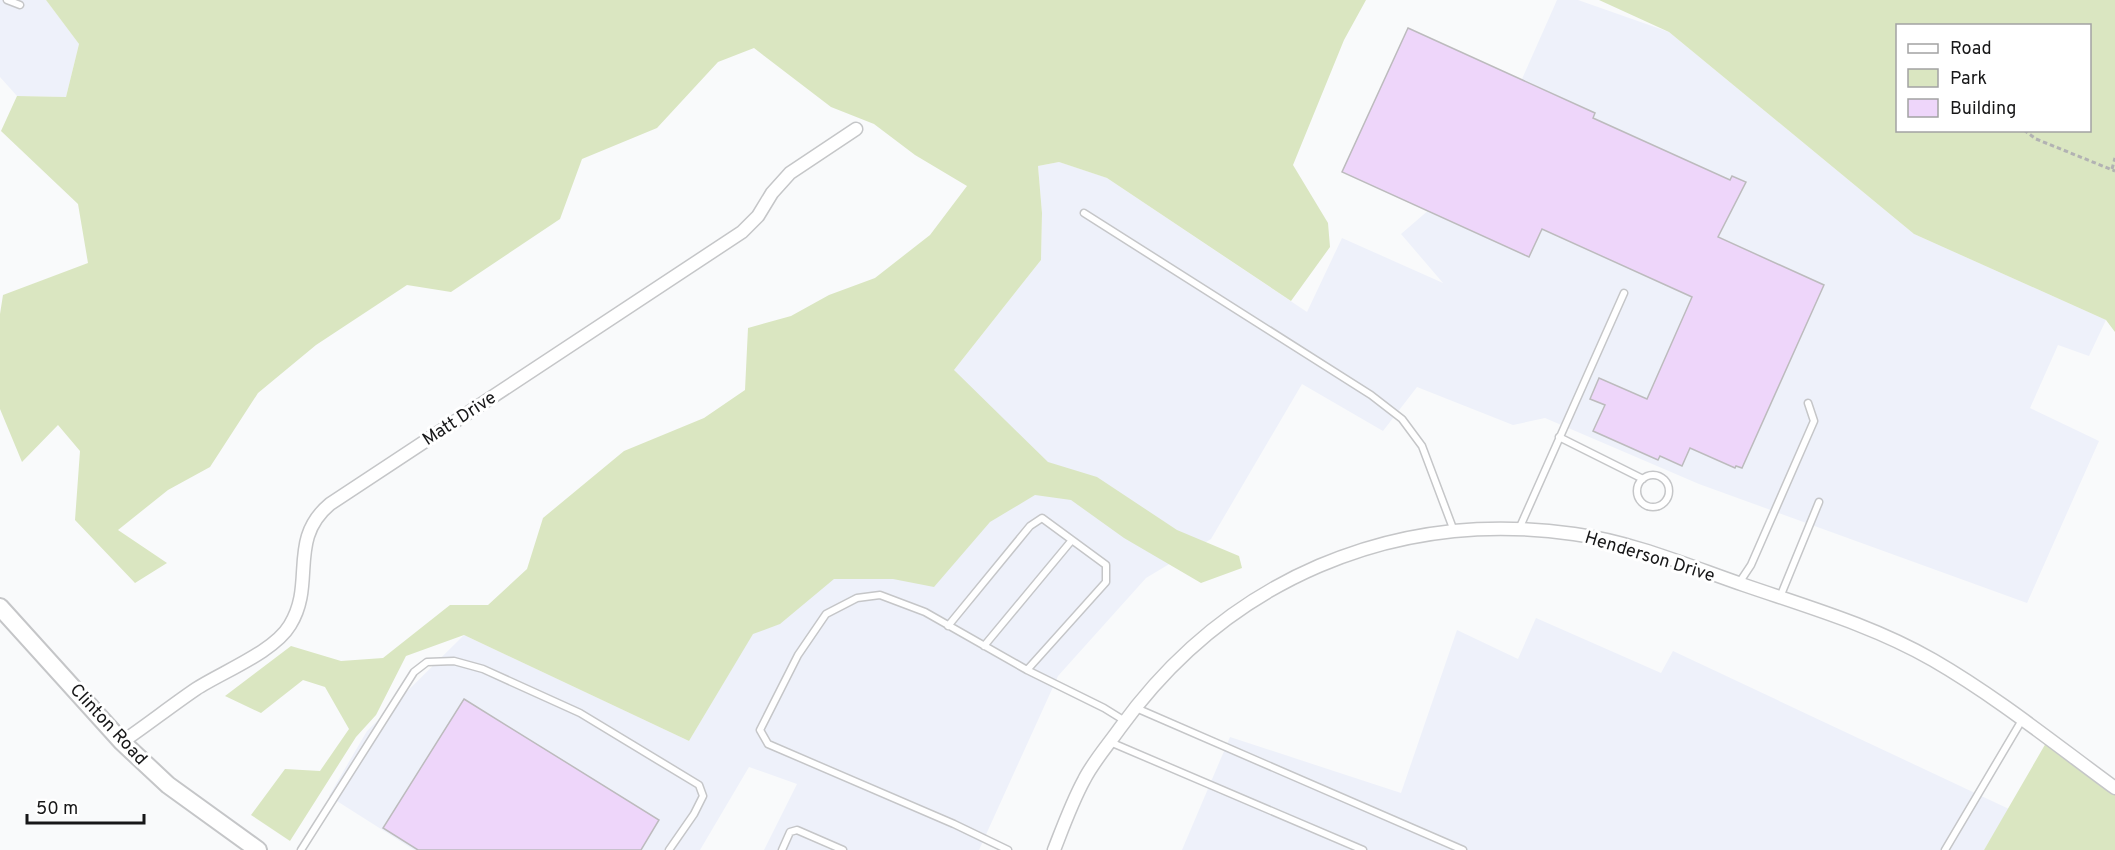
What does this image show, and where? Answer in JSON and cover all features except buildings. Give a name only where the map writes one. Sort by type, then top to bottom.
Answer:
[{"type":"street","name":"Matt Drive","points":[[122,742],[198,688],[269,647],[289,628],[297,613],[300,599],[306,539],[319,513],[742,232],[758,216],[772,193],[790,173],[856,129]]},
{"type":"street","name":"Henderson Drive","points":[[1054,850],[1084,779],[1110,742],[1135,708],[1176,661],[1212,629],[1252,601],[1294,577],[1338,557],[1385,543],[1480,528],[1577,534],[1624,545],[1865,627],[1932,659],[1990,697],[2115,788]]},
{"type":"street","name":"Clinton Road","points":[[0,607],[122,742],[168,785],[258,850]]},
{"type":"lane","points":[[7,0],[20,5]]},
{"type":"lane","points":[[1084,213],[1371,394],[1402,419],[1422,446],[1454,531]]},
{"type":"lane","points":[[1519,529],[1624,293]]},
{"type":"lane","points":[[1738,583],[1751,565],[1814,421],[1808,403]]},
{"type":"lane","points":[[1559,437],[1643,478],[1659,476],[1668,483],[1670,494],[1665,503],[1655,508],[1641,502],[1637,493],[1643,478]]},
{"type":"lane","points":[[1780,597],[1819,502]]},
{"type":"lane","points":[[948,626],[1030,526],[1042,518],[1106,565],[1106,582],[1027,670]]},
{"type":"lane","points":[[984,646],[1072,540]]},
{"type":"lane","points":[[1008,850],[954,824],[768,744],[760,730],[798,655],[826,614],[857,598],[880,595],[925,612],[1027,670],[1104,708],[1125,722]]},
{"type":"lane","points":[[301,850],[414,672],[427,662],[454,661],[483,669],[580,713],[699,785],[703,796],[694,814],[669,850]]},
{"type":"lane","points":[[1135,708],[1463,850]]},
{"type":"lane","points":[[1945,850],[2022,720]]},
{"type":"lane","points":[[1110,742],[1364,850]]},
{"type":"lane","points":[[782,850],[790,832],[797,830],[843,850]]},
{"type":"path","points":[[2027,132],[2036,139],[2114,170],[2115,158]]},
{"type":"shaded area","points":[[0,0],[46,0],[79,44],[66,97],[17,96],[0,77]]},
{"type":"shaded area","points":[[1557,0],[1578,0],[1669,32],[1914,234],[2106,320],[2089,356],[2058,345],[2030,408],[2099,441],[2027,603],[1699,484],[1545,418],[1513,425],[1417,387],[1383,431],[1302,384],[1211,539],[1146,578],[1058,676],[979,850],[764,850],[797,784],[749,767],[700,850],[414,850],[329,796],[367,731],[464,635],[689,741],[759,623],[1041,260],[1042,213],[1038,166],[1059,162],[1107,178],[1307,312],[1342,238],[1443,283],[1401,234],[1534,119],[1504,78],[1522,79]]},
{"type":"shaded area","points":[[1536,618],[1661,673],[1673,651],[2009,809],[1984,850],[1182,850],[1230,737],[1401,793],[1457,630],[1518,659]]},
{"type":"green space","points":[[46,0],[1366,0],[1344,40],[1293,165],[1328,223],[1330,247],[1291,301],[1107,178],[1059,162],[1038,166],[1042,213],[1041,260],[954,370],[1048,462],[1097,477],[1177,530],[1239,556],[1242,568],[1201,583],[1124,538],[1071,500],[1035,495],[990,522],[934,587],[893,579],[834,579],[780,624],[753,634],[689,741],[464,635],[406,656],[376,715],[356,737],[290,841],[251,815],[285,769],[320,771],[349,729],[325,687],[303,680],[261,713],[225,696],[291,646],[341,661],[383,658],[450,605],[488,605],[527,569],[543,518],[624,451],[704,418],[745,390],[748,328],[791,316],[829,295],[875,278],[930,235],[967,186],[915,155],[874,124],[831,107],[754,48],[718,62],[657,128],[582,159],[560,219],[451,292],[407,285],[316,345],[258,393],[210,467],[168,490],[118,530],[167,563],[135,583],[75,520],[80,451],[58,425],[22,462],[0,409],[0,314],[3,295],[88,263],[78,204],[1,131],[17,96],[66,97],[79,44]]},
{"type":"green space","points":[[1599,0],[2115,0],[2115,332],[2106,320],[1914,234],[1669,32]]},
{"type":"green space","points":[[2050,736],[2115,788],[2115,850],[1984,850]]}]
